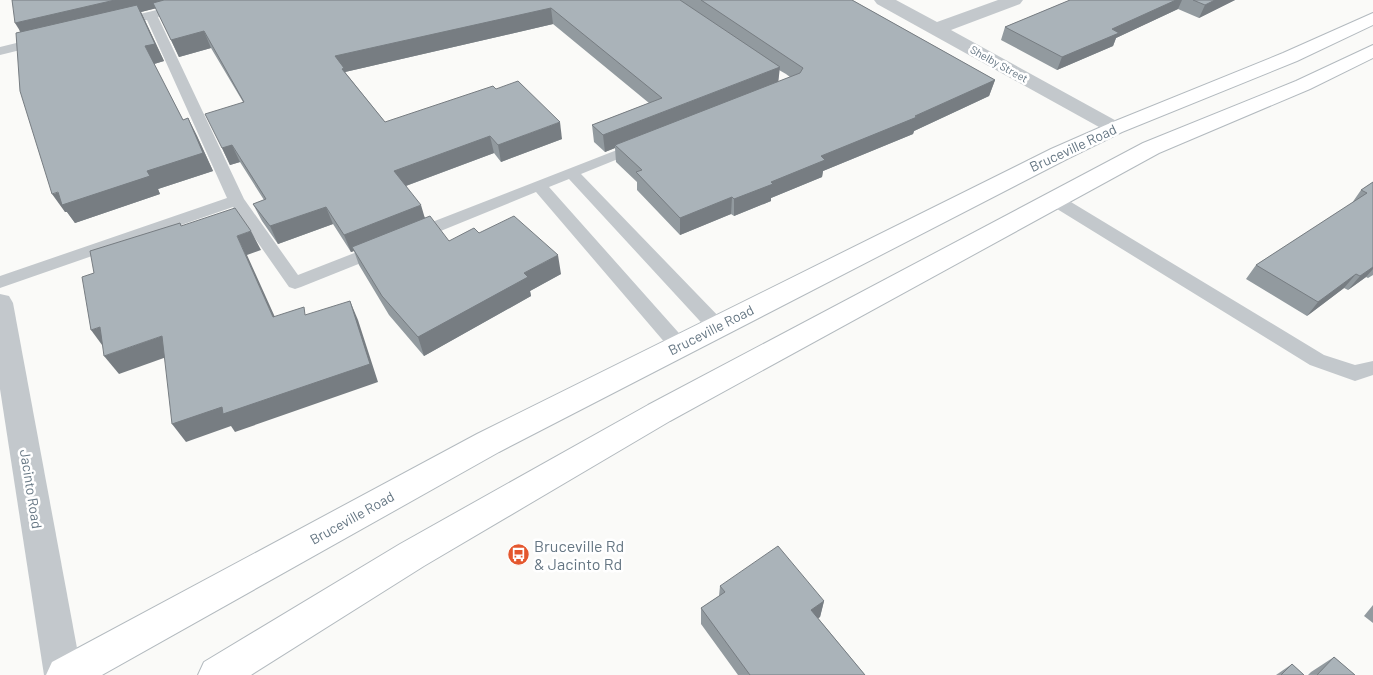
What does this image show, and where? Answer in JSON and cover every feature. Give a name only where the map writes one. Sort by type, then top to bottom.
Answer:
[{"type":"main road","name":"Bruceville Road","points":[[64,675],[488,443],[1059,154],[1115,128],[1290,57],[1373,18]]},
{"type":"main road","points":[[217,675],[412,555],[659,413],[1150,148],[1304,85],[1373,51]]},
{"type":"street","name":"Shelby Street","points":[[884,0],[1115,128]]},
{"type":"street","points":[[936,29],[1014,0]]},
{"type":"street","name":"Jacinto Road","points":[[0,303],[64,675]]},
{"type":"lane","points":[[104,26],[213,0]]},
{"type":"lane","points":[[151,15],[236,200],[295,284],[654,139]]},
{"type":"lane","points":[[0,51],[57,38]]},
{"type":"lane","points":[[571,172],[717,327]]},
{"type":"lane","points":[[538,185],[679,346]]},
{"type":"lane","points":[[0,282],[236,200]]},
{"type":"lane","points":[[1055,200],[1317,360],[1355,373],[1373,368]]},
{"type":"building","points":[[12,0],[115,0],[15,23]]},
{"type":"building","points":[[164,0],[680,0],[780,67],[603,135],[592,125],[662,98],[551,8],[335,56],[344,68],[342,69],[385,122],[493,86],[496,89],[518,81],[560,122],[498,145],[490,136],[394,171],[421,205],[344,235],[326,207],[270,226],[253,204],[266,199],[232,145],[222,148],[205,114],[244,102],[204,31],[171,40],[153,3]]},
{"type":"building","points":[[701,0],[852,0],[995,80],[915,116],[917,117],[821,156],[825,160],[771,182],[773,184],[734,199],[732,197],[680,218],[636,172],[642,170],[615,145],[800,73],[803,68]]},
{"type":"building","points":[[1070,0],[1176,0],[1112,29],[1119,33],[1062,57],[1005,27]]},
{"type":"building","points":[[1193,0],[1215,0],[1205,5]]},
{"type":"building","points":[[137,5],[155,44],[145,46],[183,120],[188,118],[203,153],[147,171],[150,176],[62,205],[58,192],[52,194],[20,91],[16,33]]},
{"type":"building","points":[[1373,182],[1373,267],[1360,276],[1356,274],[1318,302],[1256,265],[1367,193],[1361,190]]},
{"type":"building","points":[[235,208],[251,231],[237,236],[273,317],[304,307],[305,315],[350,301],[370,364],[223,414],[222,407],[172,424],[162,336],[104,356],[100,327],[91,330],[82,277],[94,273],[90,251],[180,223],[181,226]]},
{"type":"building","points":[[430,216],[449,241],[474,228],[479,233],[514,216],[558,255],[524,273],[528,277],[418,337],[382,296],[352,247]]},
{"type":"building","points":[[778,546],[824,601],[811,610],[865,675],[750,675],[701,608],[725,592],[720,586]]},
{"type":"building","points":[[1334,657],[1355,675],[1317,675]]},
{"type":"building","points":[[1292,664],[1304,675],[1281,675]]},
{"type":"place","name":"Bruceville Rd & Jacinto Rd","points":[[518,555]]}]
